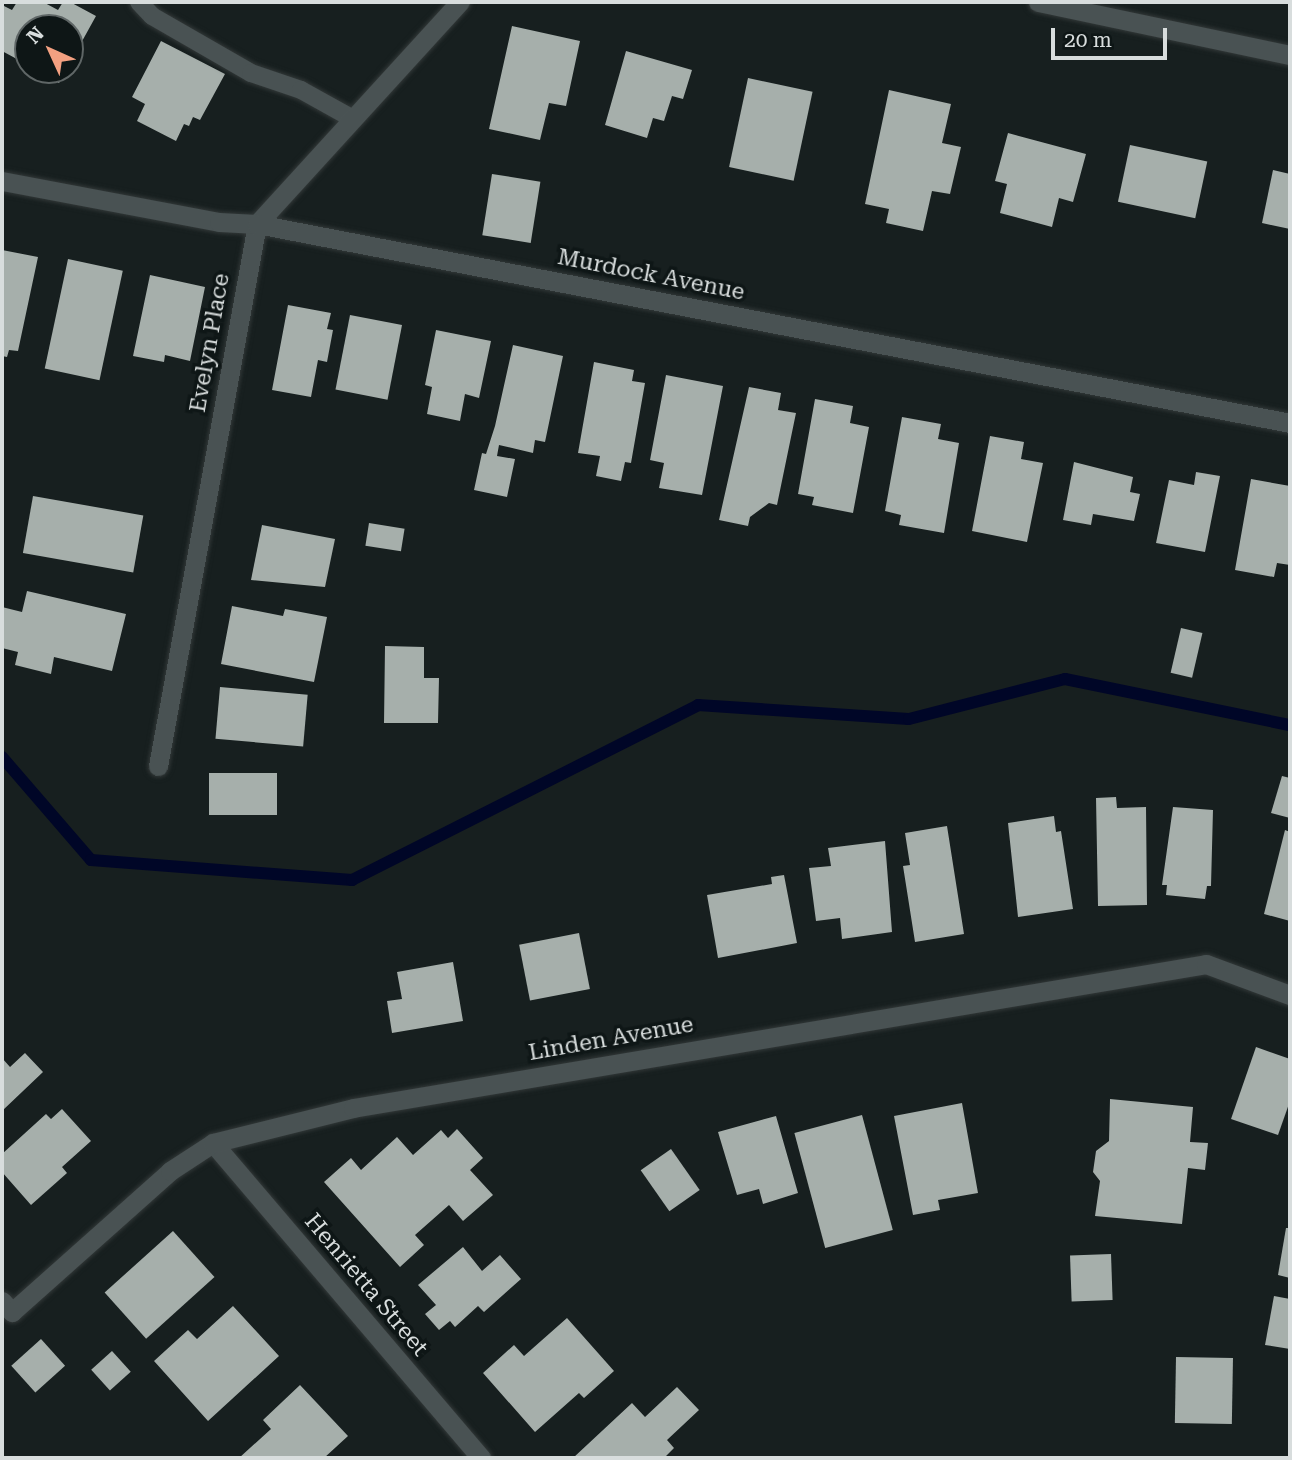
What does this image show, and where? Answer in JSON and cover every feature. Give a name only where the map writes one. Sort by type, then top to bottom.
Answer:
[{"type":"street","points":[[257,224],[460,2]]},
{"type":"street","points":[[1038,2],[1290,55]]},
{"type":"street","name":"Murdock Avenue","points":[[2,181],[219,222],[257,224],[1290,423]]},
{"type":"street","name":"Evelyn Place","points":[[158,766],[257,224]]},
{"type":"street","name":"Linden Avenue","points":[[2,1301],[12,1312],[170,1171],[213,1143],[353,1108],[1206,964],[1290,995]]},
{"type":"street","name":"Henrietta Street","points":[[213,1143],[481,1458]]},
{"type":"lane","points":[[139,2],[152,16],[251,73],[302,90],[353,119]]},
{"type":"building","points":[[17,2],[43,2],[58,10],[63,2],[70,2],[96,16],[84,38],[84,14],[14,14],[14,57],[2,51],[2,5],[12,10]]},
{"type":"building","points":[[512,26],[580,41],[566,106],[549,103],[540,140],[489,129]]},
{"type":"building","points":[[161,41],[225,74],[200,120],[193,117],[189,126],[184,124],[176,141],[137,121],[145,104],[132,97]]},
{"type":"building","points":[[626,51],[692,70],[683,99],[672,96],[664,121],[653,118],[647,138],[605,125]]},
{"type":"building","points":[[748,78],[813,92],[794,181],[729,167]]},
{"type":"building","points":[[889,90],[951,104],[942,143],[961,147],[950,194],[932,191],[923,231],[886,223],[889,209],[865,204]]},
{"type":"building","points":[[1008,133],[1086,154],[1073,202],[1059,198],[1052,227],[1000,213],[1007,184],[995,181]]},
{"type":"building","points":[[1130,145],[1207,161],[1195,218],[1118,202]]},
{"type":"building","points":[[1273,170],[1290,174],[1290,229],[1262,223]]},
{"type":"building","points":[[492,174],[540,182],[531,243],[482,235]]},
{"type":"building","points":[[2,250],[38,257],[18,351],[9,350],[7,357],[2,356]]},
{"type":"building","points":[[68,259],[123,271],[99,380],[45,369]]},
{"type":"building","points":[[150,275],[205,287],[190,361],[165,355],[164,362],[133,356]]},
{"type":"building","points":[[288,305],[331,313],[327,329],[333,330],[327,362],[318,360],[311,397],[272,390]]},
{"type":"building","points":[[350,315],[402,325],[388,400],[335,390]]},
{"type":"building","points":[[436,330],[491,341],[479,398],[465,394],[460,421],[427,414],[432,387],[425,385]]},
{"type":"building","points":[[513,345],[563,356],[545,442],[535,440],[533,453],[499,445],[497,456],[515,459],[507,497],[474,490],[482,453],[486,454],[495,426]]},
{"type":"building","points":[[594,362],[634,370],[632,381],[645,383],[631,463],[625,462],[621,481],[596,476],[600,456],[578,453]]},
{"type":"building","points":[[666,375],[723,386],[702,495],[659,488],[664,463],[650,460]]},
{"type":"building","points":[[749,387],[781,393],[778,410],[796,413],[777,505],[769,503],[750,517],[748,526],[719,520]]},
{"type":"building","points":[[815,399],[853,406],[850,423],[869,427],[853,513],[812,505],[814,497],[798,494]]},
{"type":"building","points":[[902,417],[941,424],[938,439],[959,443],[944,533],[899,525],[901,515],[885,511]]},
{"type":"building","points":[[990,436],[1024,442],[1021,459],[1043,463],[1027,542],[972,531]]},
{"type":"building","points":[[1074,462],[1133,477],[1130,492],[1140,494],[1134,521],[1093,514],[1091,525],[1063,520]]},
{"type":"building","points":[[1196,472],[1220,476],[1205,552],[1156,543],[1169,480],[1194,485]]},
{"type":"building","points":[[1251,479],[1290,486],[1290,565],[1277,563],[1274,577],[1235,570]]},
{"type":"building","points":[[33,496],[143,515],[133,573],[23,553]]},
{"type":"building","points":[[369,523],[405,529],[401,551],[365,546]]},
{"type":"building","points":[[262,525],[335,539],[325,587],[251,580]]},
{"type":"building","points":[[27,591],[126,614],[112,671],[54,657],[51,674],[15,665],[18,652],[2,648],[2,607],[22,612]]},
{"type":"building","points":[[232,606],[283,616],[285,609],[327,617],[314,682],[221,664]]},
{"type":"building","points":[[1181,628],[1202,633],[1192,678],[1171,673]]},
{"type":"building","points":[[385,646],[424,647],[424,678],[439,678],[438,723],[384,723]]},
{"type":"building","points":[[220,687],[308,695],[303,746],[215,739]]},
{"type":"building","points":[[209,773],[277,773],[277,815],[209,815]]},
{"type":"building","points":[[1282,776],[1290,778],[1290,818],[1271,813]]},
{"type":"building","points":[[1116,797],[1117,808],[1146,807],[1147,905],[1098,906],[1096,798]]},
{"type":"building","points":[[1173,807],[1213,810],[1211,886],[1207,886],[1205,899],[1166,895],[1167,885],[1162,885]]},
{"type":"building","points":[[1054,816],[1056,832],[1061,831],[1073,909],[1018,917],[1008,823]]},
{"type":"building","points":[[947,826],[964,934],[915,942],[903,866],[910,865],[905,833]]},
{"type":"building","points":[[1285,830],[1290,832],[1290,921],[1264,914]]},
{"type":"building","points":[[885,841],[892,932],[842,939],[840,918],[816,921],[809,868],[831,866],[828,848]]},
{"type":"building","points":[[784,875],[797,943],[718,958],[707,895],[772,884],[771,877]]},
{"type":"building","points":[[579,933],[590,989],[530,1001],[519,945]]},
{"type":"building","points":[[453,962],[463,1021],[392,1033],[387,1001],[402,999],[397,972]]},
{"type":"building","points":[[1256,1047],[1290,1059],[1290,1101],[1278,1135],[1231,1119]]},
{"type":"building","points":[[25,1053],[43,1072],[2,1111],[2,1058],[10,1067]]},
{"type":"building","points":[[1110,1099],[1193,1107],[1190,1142],[1208,1143],[1205,1170],[1188,1168],[1182,1224],[1095,1216],[1100,1181],[1093,1172],[1096,1151],[1109,1141]]},
{"type":"building","points":[[962,1103],[978,1193],[938,1200],[940,1210],[913,1215],[894,1116]]},
{"type":"building","points":[[62,1109],[91,1141],[62,1167],[67,1173],[31,1205],[2,1172],[2,1154],[46,1114],[51,1119]]},
{"type":"building","points":[[862,1115],[893,1230],[825,1248],[794,1133]]},
{"type":"building","points":[[776,1116],[798,1193],[763,1204],[759,1189],[737,1195],[718,1132]]},
{"type":"building","points":[[457,1129],[483,1158],[470,1170],[493,1195],[463,1221],[449,1205],[415,1235],[424,1245],[400,1267],[324,1182],[351,1158],[361,1170],[397,1137],[413,1155],[441,1130],[448,1138]]},
{"type":"building","points":[[671,1149],[700,1190],[669,1211],[641,1170]]},
{"type":"building","points":[[1286,1228],[1290,1228],[1290,1278],[1278,1275]]},
{"type":"building","points":[[173,1231],[214,1277],[146,1339],[105,1293]]},
{"type":"building","points":[[463,1247],[482,1271],[500,1255],[521,1279],[484,1312],[478,1306],[455,1327],[450,1321],[439,1330],[425,1314],[436,1305],[418,1285]]},
{"type":"building","points":[[1111,1254],[1113,1300],[1072,1301],[1070,1255]]},
{"type":"building","points":[[1274,1296],[1290,1299],[1290,1349],[1265,1345]]},
{"type":"building","points":[[233,1306],[279,1356],[208,1421],[154,1361],[188,1330],[197,1339]]},
{"type":"building","points":[[567,1318],[614,1371],[584,1398],[579,1393],[535,1432],[483,1373],[514,1345],[524,1356]]},
{"type":"building","points":[[41,1339],[65,1366],[35,1393],[11,1366]]},
{"type":"building","points":[[112,1351],[131,1372],[110,1391],[91,1370]]},
{"type":"building","points":[[1176,1357],[1233,1358],[1232,1424],[1175,1423]]},
{"type":"building","points":[[300,1385],[348,1436],[324,1458],[239,1458],[271,1429],[263,1420]]},
{"type":"building","points":[[677,1387],[699,1410],[667,1440],[674,1448],[664,1458],[573,1458],[632,1403],[645,1417]]},
{"type":"waterway","points":[[2,757],[91,860],[352,880],[698,705],[909,719],[1065,679],[1290,725]]}]
